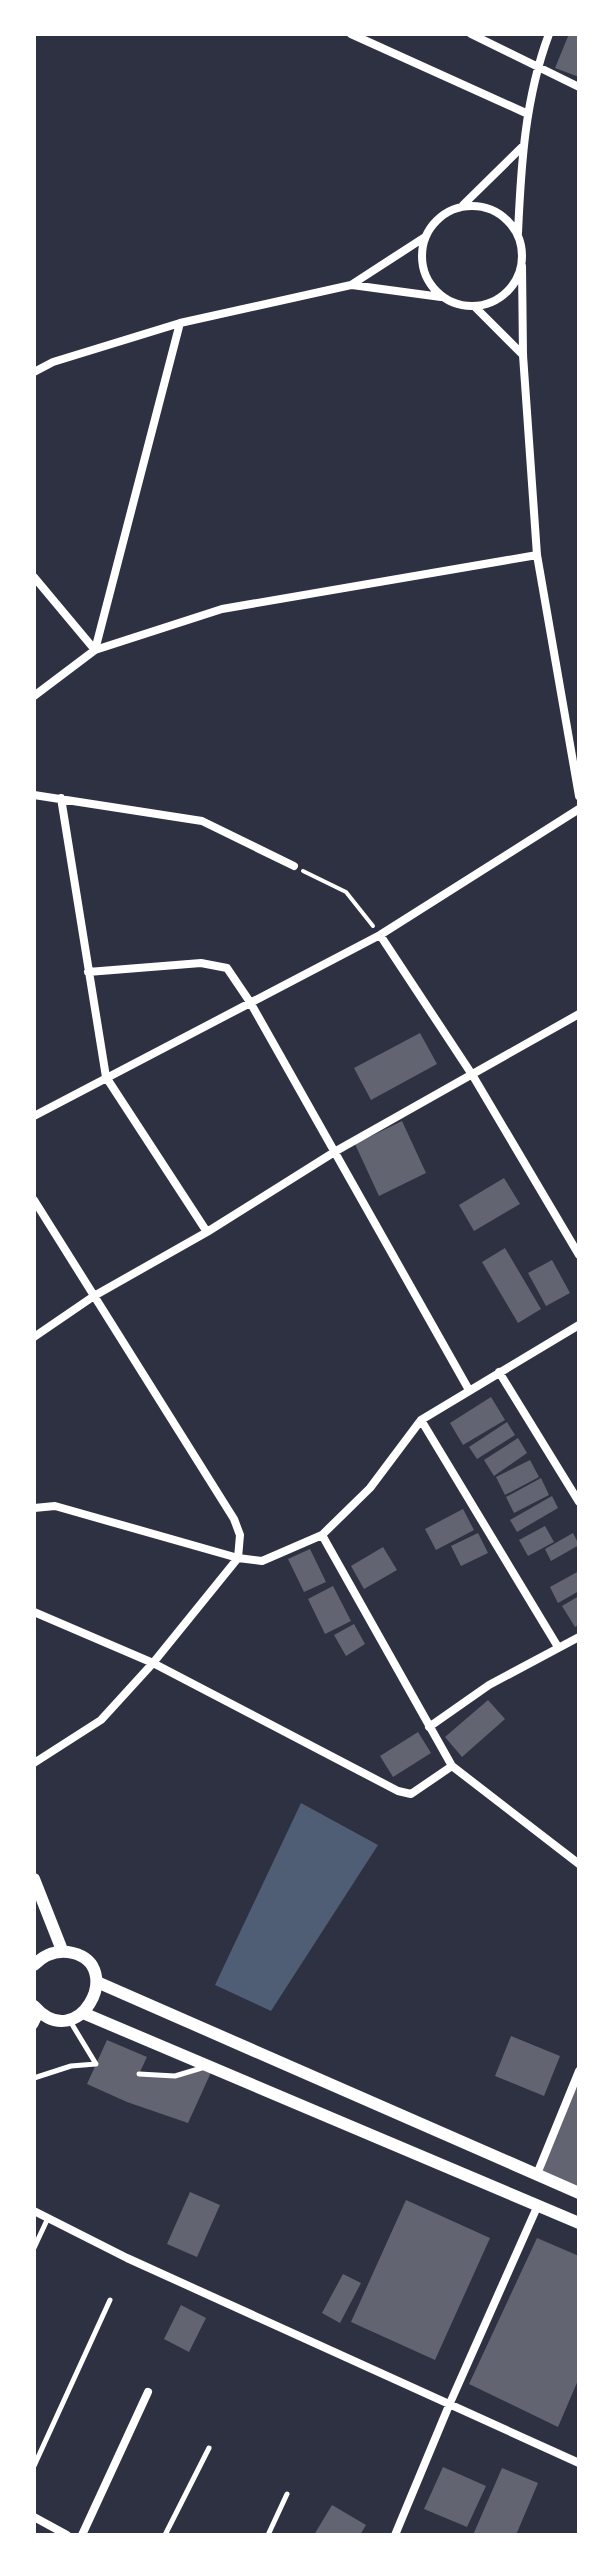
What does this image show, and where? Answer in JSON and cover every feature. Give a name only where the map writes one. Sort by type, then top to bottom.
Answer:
[{"type":"main road","points":[[34,1879],[62,1950]]},
{"type":"main road","points":[[34,1965],[47,1954],[62,1950],[78,1954],[91,1966],[97,1982],[94,1999],[83,2013],[69,2020],[54,2020],[37,2009]]},
{"type":"main road","points":[[97,1982],[579,2193]]},
{"type":"main road","points":[[83,2013],[579,2223]]},
{"type":"street","points":[[351,34],[528,114]]},
{"type":"street","points":[[471,34],[579,87]]},
{"type":"street","points":[[549,34],[537,66],[522,147],[518,234],[522,249],[523,355],[537,555],[579,796]]},
{"type":"street","points":[[463,206],[522,147]]},
{"type":"street","points":[[518,234],[508,220],[495,211],[479,205],[463,206],[447,212],[434,222],[425,237],[422,254],[424,270],[431,286],[458,305],[475,307],[491,303],[505,294],[516,281],[522,266]]},
{"type":"street","points":[[351,285],[425,237]]},
{"type":"street","points":[[34,372],[53,362],[180,323],[351,285],[443,297]]},
{"type":"street","points":[[475,307],[523,355]]},
{"type":"street","points":[[95,650],[180,323]]},
{"type":"street","points":[[34,696],[95,650],[222,609],[537,555]]},
{"type":"street","points":[[34,577],[95,650]]},
{"type":"street","points":[[34,795],[202,821],[294,866]]},
{"type":"street","points":[[61,798],[106,1077],[207,1232]]},
{"type":"street","points":[[34,1116],[380,935],[579,809]]},
{"type":"street","points":[[380,935],[473,1076],[579,1255]]},
{"type":"street","points":[[88,972],[201,963],[227,968],[336,1151],[469,1390]]},
{"type":"street","points":[[34,1337],[94,1296],[207,1232],[336,1151],[579,1014]]},
{"type":"street","points":[[34,1200],[234,1519],[240,1535],[238,1558],[153,1663],[101,1720],[34,1763]]},
{"type":"street","points":[[34,1508],[55,1506],[238,1558],[262,1561],[322,1535],[370,1488],[421,1420],[579,1325]]},
{"type":"street","points":[[499,1372],[579,1502]]},
{"type":"street","points":[[421,1420],[558,1647]]},
{"type":"street","points":[[322,1535],[452,1766],[579,1864]]},
{"type":"street","points":[[34,1612],[153,1663],[398,1791],[411,1794],[452,1766]]},
{"type":"street","points":[[429,1727],[489,1685],[579,1637]]},
{"type":"street","points":[[34,2025],[37,2009]]},
{"type":"street","points":[[537,2174],[579,2071]]},
{"type":"street","points":[[395,2535],[538,2205]]},
{"type":"street","points":[[34,2211],[127,2258],[579,2463]]},
{"type":"street","points":[[82,2535],[148,2392]]},
{"type":"street","points":[[34,2517],[67,2535]]},
{"type":"lane","points":[[34,2078],[71,2066],[96,2064],[69,2020]]},
{"type":"lane","points":[[139,2074],[175,2076],[208,2066]]},
{"type":"lane","points":[[34,2248],[48,2218]]},
{"type":"lane","points":[[34,2466],[110,2300]]},
{"type":"lane","points":[[165,2535],[209,2448]]},
{"type":"lane","points":[[268,2535],[287,2494]]},
{"type":"path","points":[[294,866],[346,892],[380,935]]},
{"type":"water","points":[[301,1803],[378,1845],[271,2011],[215,1985]]},
{"type":"building","points":[[569,34],[579,34],[579,77],[555,68]]},
{"type":"building","points":[[420,1033],[437,1064],[371,1100],[354,1068]]},
{"type":"building","points":[[402,1121],[426,1173],[379,1196],[355,1144]]},
{"type":"building","points":[[504,1178],[520,1204],[474,1231],[459,1205]]},
{"type":"building","points":[[505,1248],[541,1309],[518,1323],[482,1262]]},
{"type":"building","points":[[552,1260],[570,1293],[546,1306],[528,1273]]},
{"type":"building","points":[[491,1397],[505,1420],[463,1445],[450,1423]]},
{"type":"building","points":[[507,1422],[515,1435],[477,1459],[469,1447]]},
{"type":"building","points":[[518,1438],[527,1453],[494,1476],[484,1460]]},
{"type":"building","points":[[530,1460],[539,1477],[505,1495],[496,1477]]},
{"type":"building","points":[[541,1478],[549,1495],[514,1513],[506,1497]]},
{"type":"building","points":[[552,1496],[558,1508],[517,1532],[510,1520]]},
{"type":"building","points":[[463,1509],[474,1530],[436,1550],[425,1529]]},
{"type":"building","points":[[545,1526],[554,1542],[528,1556],[519,1540]]},
{"type":"building","points":[[478,1533],[488,1553],[461,1566],[451,1546]]},
{"type":"building","points":[[573,1533],[579,1545],[551,1561],[545,1549]]},
{"type":"building","points":[[383,1547],[397,1570],[364,1589],[351,1566]]},
{"type":"building","points":[[310,1549],[326,1582],[304,1592],[288,1559]]},
{"type":"building","points":[[579,1571],[579,1591],[558,1603],[550,1587]]},
{"type":"building","points":[[333,1586],[351,1621],[325,1634],[308,1599]]},
{"type":"building","points":[[579,1596],[579,1624],[575,1627],[562,1606]]},
{"type":"building","points":[[354,1624],[365,1644],[346,1656],[334,1635]]},
{"type":"building","points":[[488,1700],[505,1719],[462,1757],[445,1737]]},
{"type":"building","points":[[418,1732],[431,1753],[393,1777],[380,1756]]},
{"type":"building","points":[[511,2036],[560,2056],[544,2096],[495,2076]]},
{"type":"building","points":[[107,2040],[147,2057],[139,2074],[175,2076],[213,2068],[188,2123],[87,2084]]},
{"type":"building","points":[[579,2071],[579,2193],[537,2174]]},
{"type":"building","points":[[190,2192],[220,2205],[197,2257],[167,2244]]},
{"type":"building","points":[[406,2200],[490,2238],[435,2360],[351,2322]]},
{"type":"building","points":[[537,2238],[579,2256],[579,2378],[558,2427],[469,2384]]},
{"type":"building","points":[[343,2274],[361,2283],[340,2323],[322,2313]]},
{"type":"building","points":[[181,2305],[206,2318],[189,2352],[164,2339]]},
{"type":"building","points":[[443,2467],[486,2486],[467,2527],[424,2509]]},
{"type":"building","points":[[502,2468],[538,2483],[516,2535],[473,2535]]},
{"type":"building","points":[[332,2505],[366,2525],[360,2535],[314,2535]]}]
